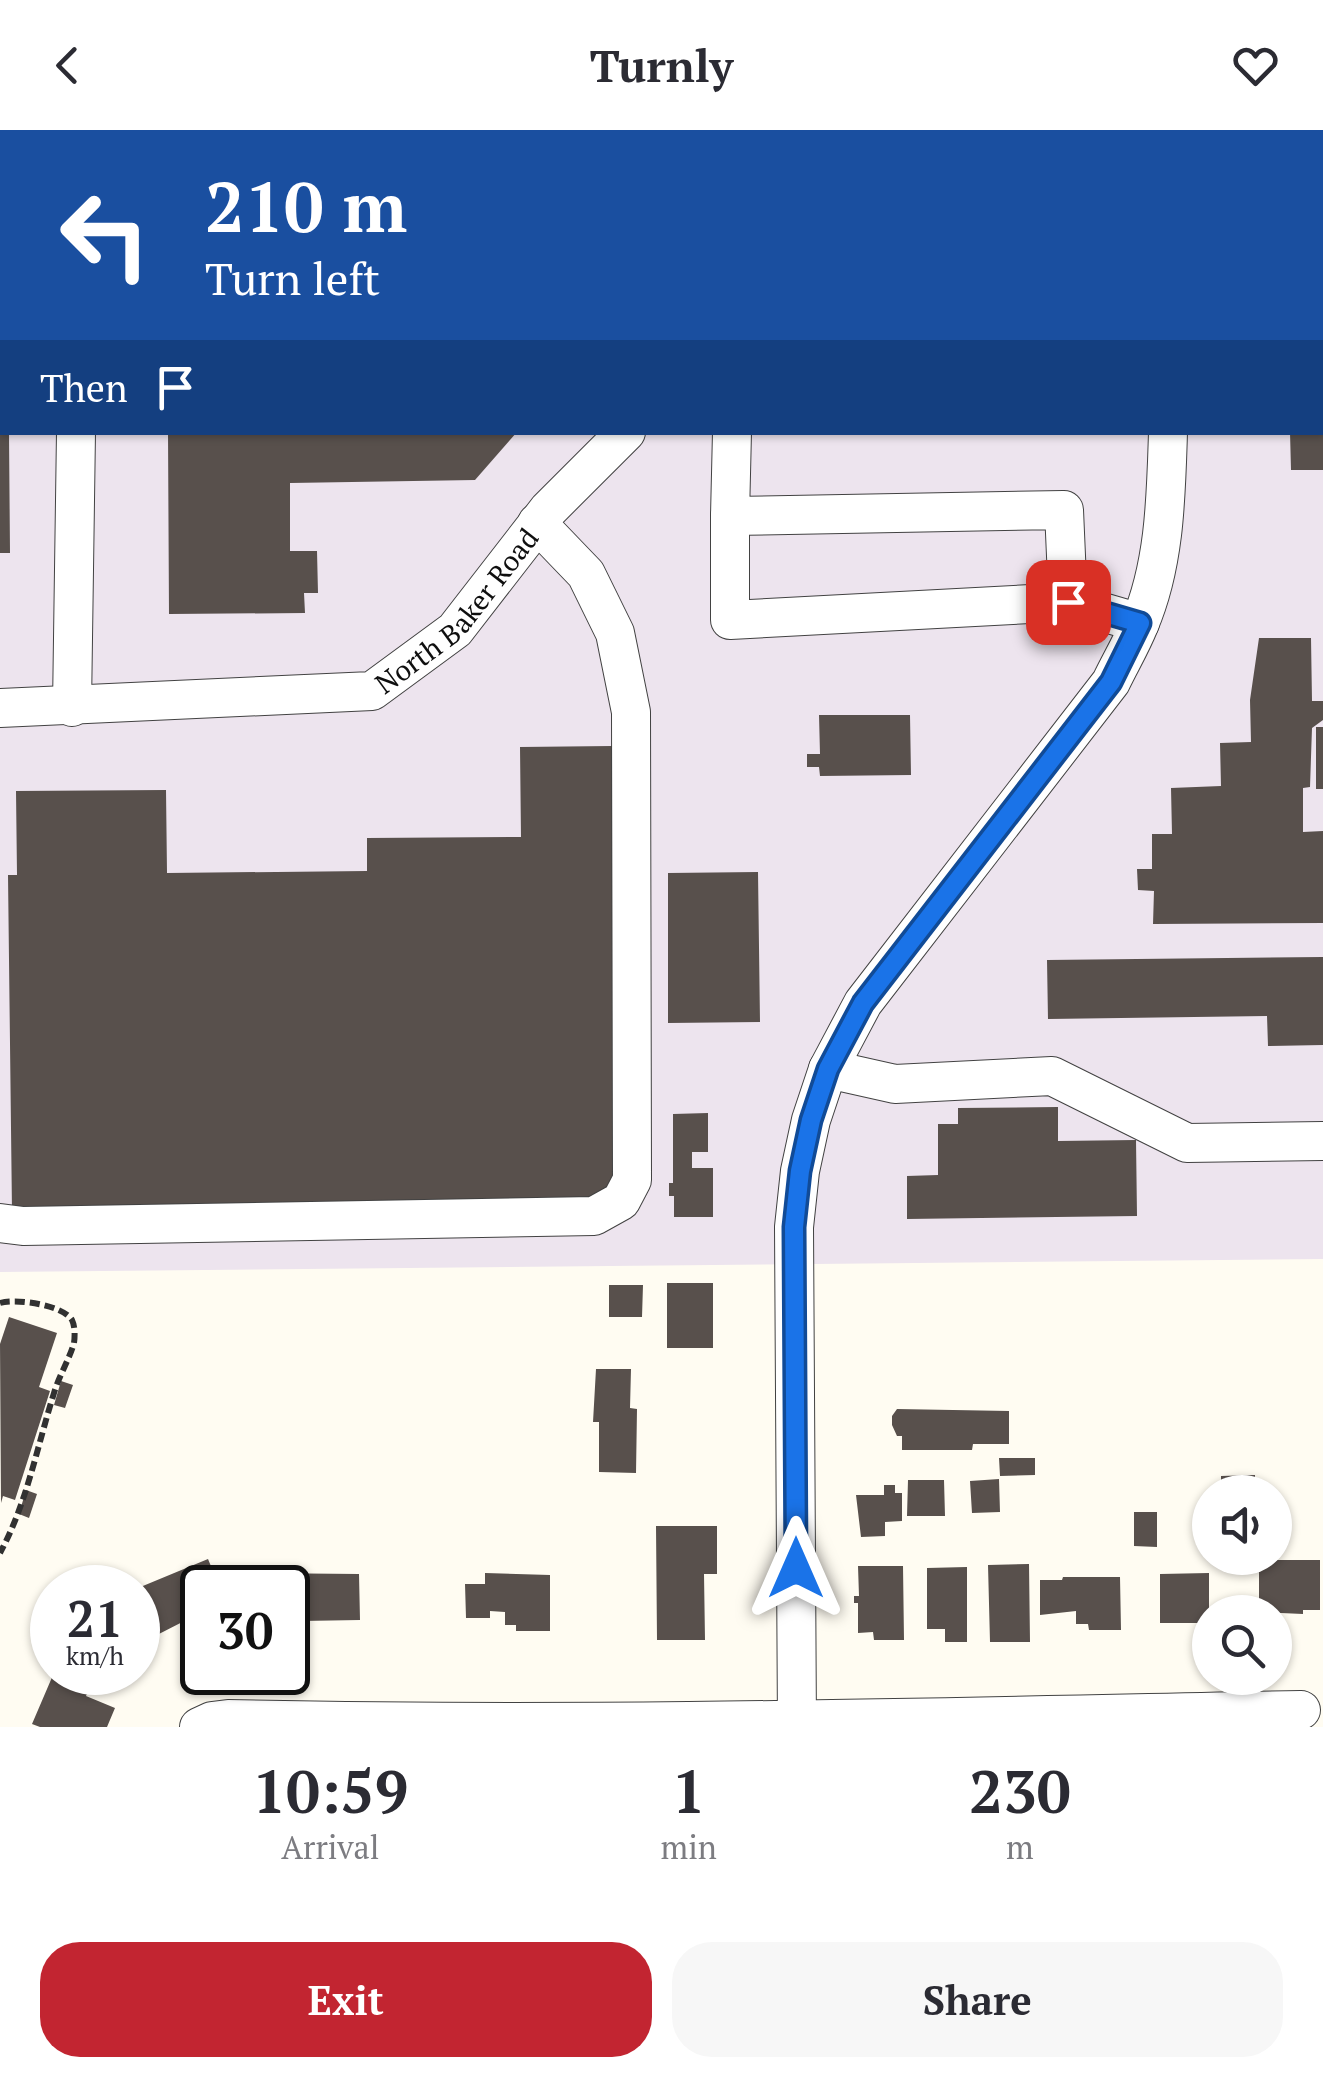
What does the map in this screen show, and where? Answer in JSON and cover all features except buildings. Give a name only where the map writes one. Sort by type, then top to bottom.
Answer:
[{"type":"street","points":[[72,706],[76,435]]},
{"type":"street","name":"North Baker Road","points":[[0,708],[372,691],[455,630],[537,523],[623,435]]},
{"type":"street","points":[[732,435],[730,620],[1068,602],[1140,623]]},
{"type":"street","points":[[797,1724],[794,1227],[804,1154],[828,1069],[863,1003],[1111,682],[1140,623],[1157,565],[1168,435]]},
{"type":"street","points":[[730,516],[1064,510],[1068,602]]},
{"type":"street","points":[[0,1224],[594,1216],[621,1201],[632,1180],[630,712],[615,633],[586,574],[537,523]]},
{"type":"street","points":[[828,1069],[895,1084],[1052,1076],[1187,1143],[1323,1141]]},
{"type":"street","points":[[199,1727],[228,1719],[342,1725],[797,1724],[1302,1710]]},
{"type":"path","points":[[0,1303],[20,1300],[62,1312],[72,1318],[74,1342],[54,1392],[35,1466],[26,1482],[12,1532],[0,1553]]},
{"type":"shaded area","points":[[0,435],[1323,435],[1323,1259],[0,1272]]},
{"type":"route","points":[[796,1568],[794,1227],[811,1120],[828,1069],[863,1003],[1111,682],[1140,623],[1068,602]]}]
